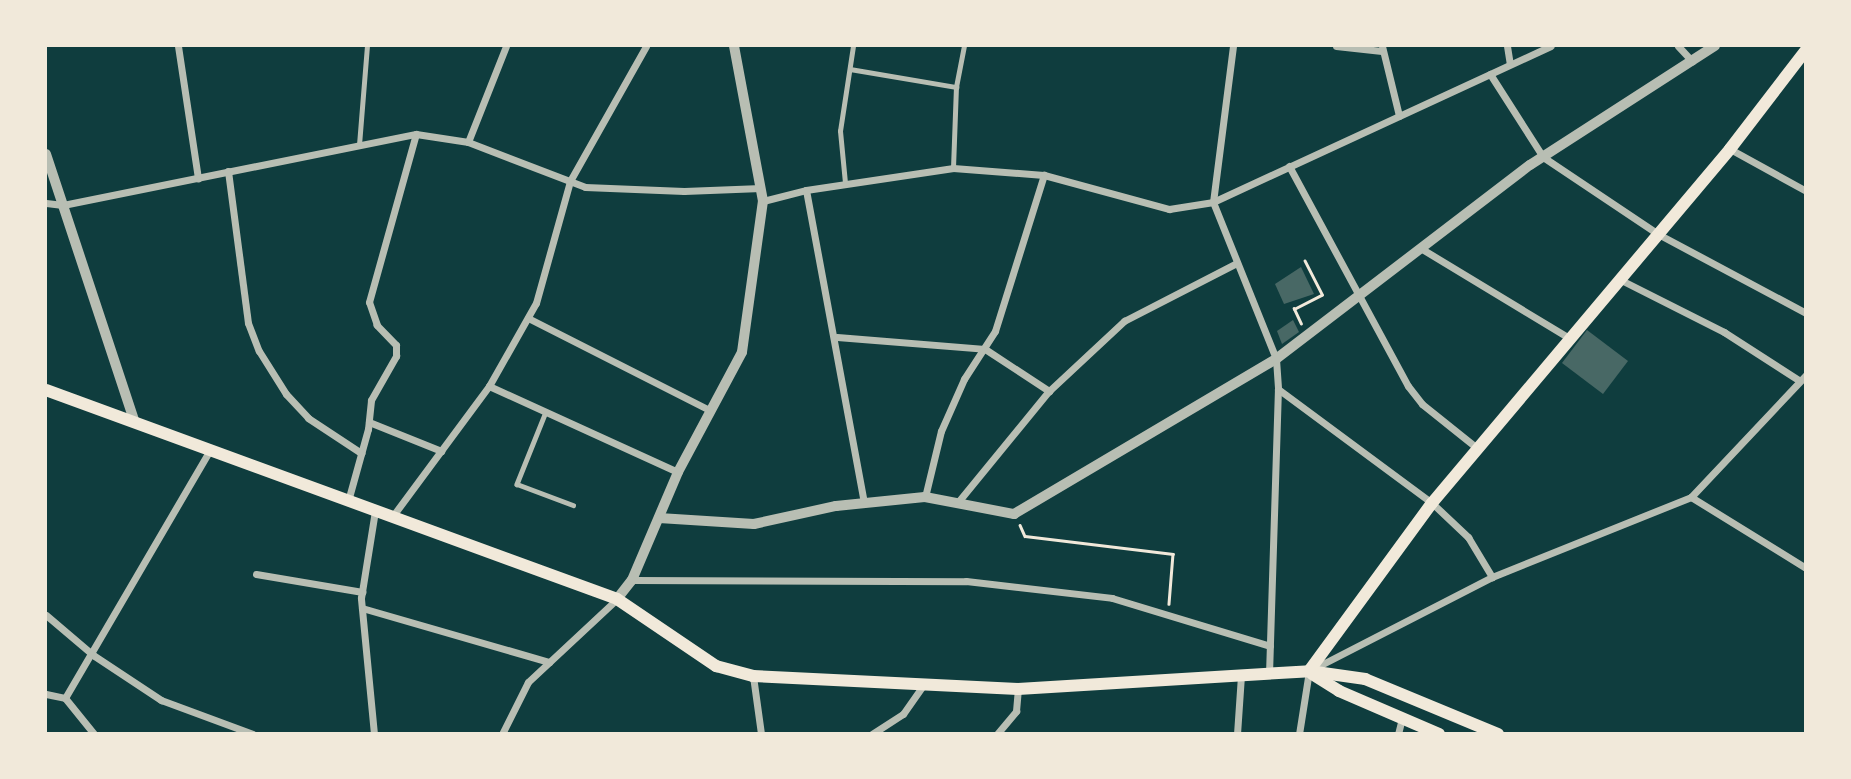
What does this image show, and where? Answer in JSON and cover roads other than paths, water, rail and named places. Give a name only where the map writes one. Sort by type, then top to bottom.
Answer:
[{"type":"main road","points":[[1309,671],[1432,503],[1730,149],[1805,50]]},
{"type":"main road","points":[[46,390],[617,599],[716,666],[753,676],[1018,689],[1309,671],[1365,679],[1497,733]]},
{"type":"main road","points":[[1309,671],[1339,691],[1439,733]]},
{"type":"street","points":[[178,46],[198,177]]},
{"type":"street","points":[[468,142],[506,46]]},
{"type":"street","points":[[392,517],[489,386],[536,303],[570,181],[646,46]]},
{"type":"street","points":[[502,733],[528,682],[617,599],[632,580],[678,472],[742,352],[764,201],[734,46]]},
{"type":"street","points":[[1233,46],[1213,202],[1276,359],[1278,389],[1269,674]]},
{"type":"street","points":[[1336,46],[1382,48],[1399,116]]},
{"type":"street","points":[[1507,46],[1510,64]]},
{"type":"street","points":[[764,201],[845,183],[953,168],[1044,175],[1169,209],[1213,202],[1551,46]]},
{"type":"street","points":[[1678,46],[1692,61]]},
{"type":"street","points":[[659,518],[754,524],[864,503],[925,497],[1014,514],[1276,359],[1358,300],[1543,157],[1715,46]]},
{"type":"street","points":[[1490,74],[1543,157],[1658,234],[1805,313]]},
{"type":"street","points":[[348,501],[369,422],[371,400],[397,350],[372,317],[369,302],[416,134]]},
{"type":"street","points":[[46,203],[63,205],[416,134],[468,142],[585,187],[684,191],[761,188]]},
{"type":"street","points":[[1730,149],[1805,191]]},
{"type":"street","points":[[46,154],[135,423]]},
{"type":"street","points":[[1289,166],[1358,300],[1422,404],[1476,448]]},
{"type":"street","points":[[228,171],[248,323],[259,351],[286,394],[308,418],[361,453]]},
{"type":"street","points":[[925,497],[941,431],[964,379],[985,349],[1044,175]]},
{"type":"street","points":[[806,190],[836,337],[864,503]]},
{"type":"street","points":[[1422,250],[1569,338]]},
{"type":"street","points":[[958,502],[1049,391],[1124,321],[1237,263]]},
{"type":"street","points":[[1299,733],[1309,671],[1492,577],[1691,497],[1803,378],[1724,332],[1619,279]]},
{"type":"street","points":[[527,318],[711,411]]},
{"type":"street","points":[[836,337],[985,349],[1049,391]]},
{"type":"street","points":[[489,386],[678,472]]},
{"type":"street","points":[[1278,389],[1432,503],[1468,537],[1492,577]]},
{"type":"street","points":[[369,422],[441,451]]},
{"type":"street","points":[[65,698],[93,655],[209,450]]},
{"type":"street","points":[[1691,497],[1805,568]]},
{"type":"street","points":[[374,733],[362,592],[375,511]]},
{"type":"street","points":[[256,574],[362,592]]},
{"type":"street","points":[[632,580],[966,581],[1112,598],[1270,646]]},
{"type":"street","points":[[362,608],[549,662]]},
{"type":"street","points":[[46,615],[93,655],[161,700],[253,733]]},
{"type":"street","points":[[1237,733],[1241,675]]},
{"type":"street","points":[[753,676],[757,732]]},
{"type":"street","points":[[872,733],[903,714],[923,684]]},
{"type":"street","points":[[997,733],[1016,711],[1018,689]]},
{"type":"street","points":[[46,694],[65,698],[94,733]]},
{"type":"street","points":[[1398,733],[1402,718]]},
{"type":"lane","points":[[359,145],[368,46]]},
{"type":"lane","points":[[845,183],[840,131],[853,46]]},
{"type":"lane","points":[[953,168],[956,87],[964,46]]},
{"type":"lane","points":[[850,69],[956,87]]},
{"type":"lane","points":[[547,412],[517,484],[573,505]]}]
